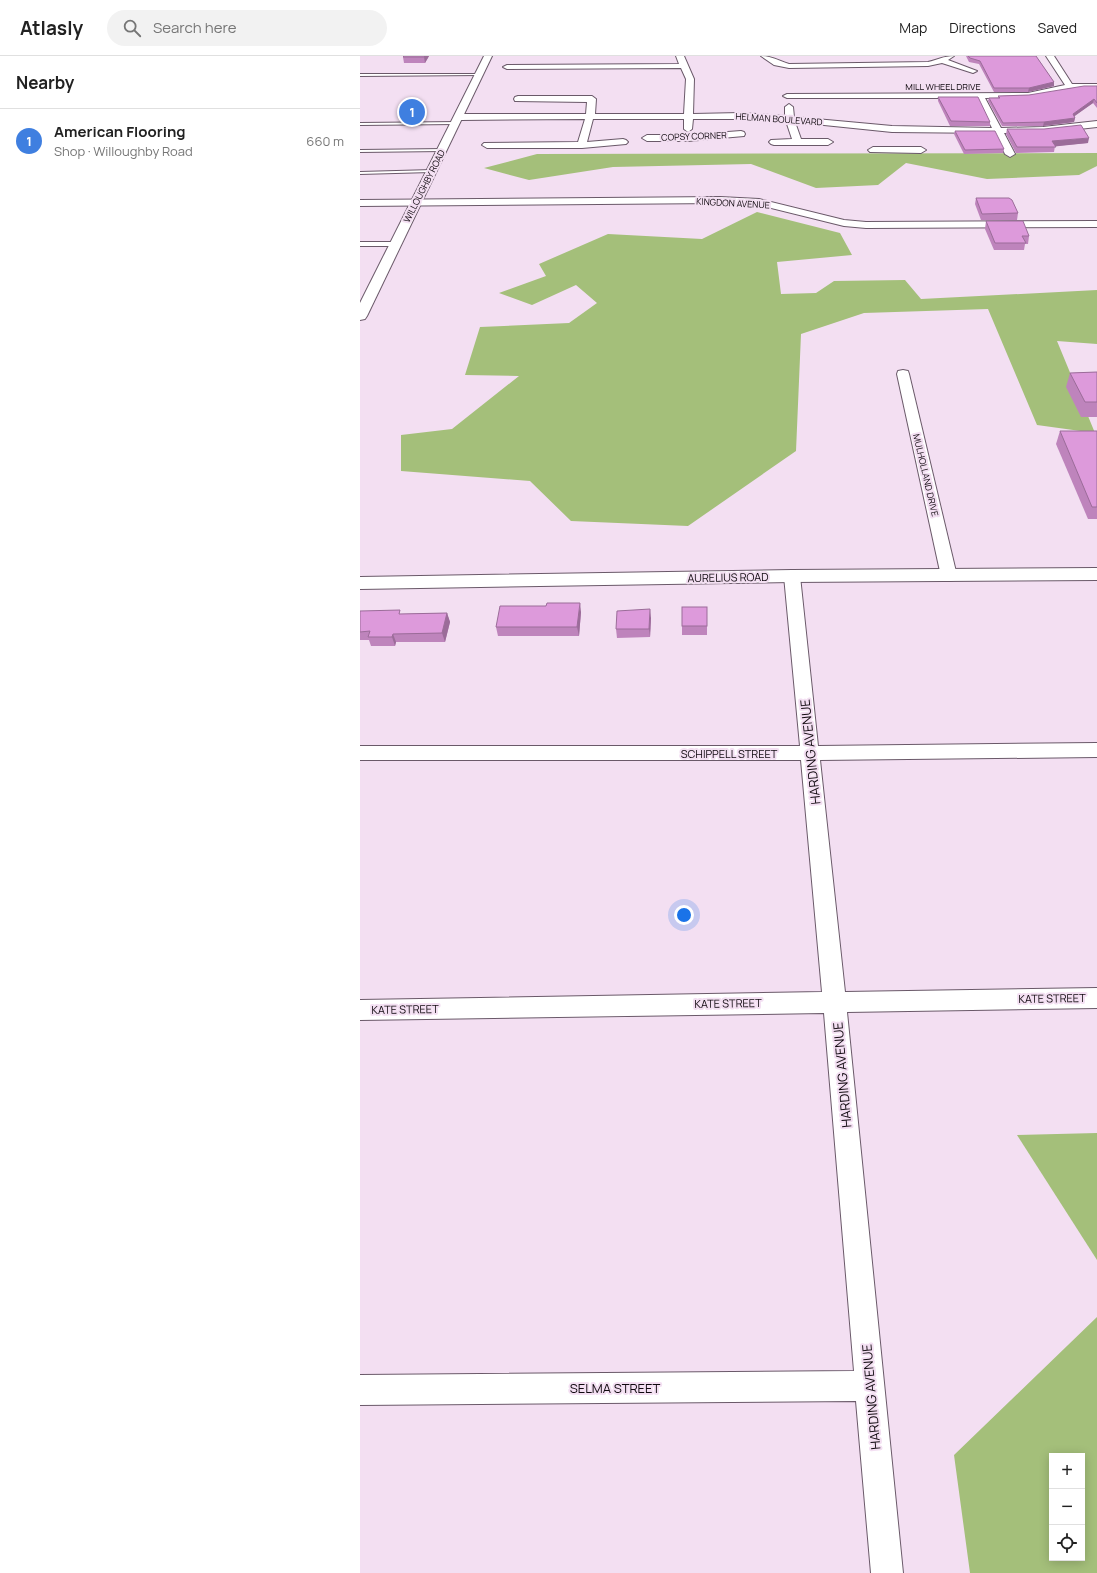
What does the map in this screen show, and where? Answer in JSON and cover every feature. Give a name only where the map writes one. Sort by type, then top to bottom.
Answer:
[{"type":"street","name":"WILLOUGHBY ROAD","points":[[361,311],[458,120],[479,71],[488,56]]},
{"type":"street","points":[[680,56],[686,66],[691,89],[688,116],[688,138]]},
{"type":"street","points":[[765,56],[777,64],[789,66],[916,65],[942,61],[950,56]]},
{"type":"street","points":[[1050,56],[1070,86]]},
{"type":"street","points":[[942,61],[973,71]]},
{"type":"street","points":[[507,67],[686,66]]},
{"type":"street","name":"MILL WHEEL DRIVE","points":[[790,119],[787,93],[980,96],[1028,95],[1070,86],[1097,86]]},
{"type":"street","points":[[980,96],[1010,154]]},
{"type":"street","points":[[518,99],[592,99],[590,116],[582,145]]},
{"type":"street","name":"HELMAN BOULEVARD","points":[[458,120],[590,116],[741,116],[790,119],[895,140],[998,130],[1043,130],[1097,124]]},
{"type":"street","points":[[790,119],[797,142]]},
{"type":"street","points":[[1085,126],[1097,131]]},
{"type":"street","name":"COPSY CORNER","points":[[647,138],[688,138],[741,134]]},
{"type":"street","points":[[873,150],[895,140],[921,150]]},
{"type":"street","points":[[487,145],[582,145],[623,142]]},
{"type":"street","points":[[774,142],[828,142]]},
{"type":"street","name":"KINGDON AVENUE","points":[[360,203],[720,200],[760,202],[839,222],[866,225],[1097,224]]},
{"type":"street","name":"MULHOLLAND DRIVE","points":[[903,374],[949,576]]},
{"type":"street","name":"AURELIUS ROAD","points":[[360,583],[792,576],[1097,574]]},
{"type":"street","name":"HARDING AVENUE","points":[[792,576],[835,1001],[887,1573]]},
{"type":"street","name":"SCHIPPELL STREET","points":[[360,752],[810,753],[1097,750]]},
{"type":"street","name":"KATE STREET","points":[[360,1010],[835,1001],[1097,998]]},
{"type":"street","name":"SELMA STREET","points":[[360,1390],[870,1386]]},
{"type":"lane","points":[[360,73],[479,71]]},
{"type":"lane","points":[[360,124],[458,120]]},
{"type":"lane","points":[[360,151],[443,150]]},
{"type":"lane","points":[[360,172],[432,171]]},
{"type":"lane","points":[[360,244],[395,244]]},
{"type":"green space","points":[[1097,153],[1097,166],[1079,175],[987,179],[906,163],[878,185],[816,188],[751,164],[613,167],[529,180],[484,168],[537,154]]},
{"type":"green space","points":[[757,212],[840,233],[852,255],[777,262],[781,294],[816,293],[834,281],[905,280],[921,299],[1097,290],[1097,344],[1057,341],[1095,433],[1037,425],[988,309],[864,313],[801,334],[796,451],[688,526],[571,521],[530,481],[401,471],[401,435],[452,429],[519,376],[465,375],[480,327],[569,323],[597,303],[576,285],[532,305],[499,293],[546,276],[539,264],[608,234],[702,239]]},
{"type":"green space","points":[[1097,1133],[1097,1260],[1017,1135]]},
{"type":"green space","points":[[1097,1317],[1097,1573],[970,1573],[954,1455]]},
{"type":"building","points":[[404,56],[425,56],[403,57]]},
{"type":"building","points":[[968,56],[1036,56],[1054,82],[1029,88],[994,88],[980,61]]},
{"type":"building","points":[[1084,86],[1097,86],[1097,103],[1094,99],[1073,114],[1075,118],[1044,122],[1003,123],[989,98],[1000,98],[998,96],[1029,95]]},
{"type":"building","points":[[938,97],[978,97],[990,122],[951,121]]},
{"type":"building","points":[[1081,125],[1089,138],[1052,141],[1056,147],[1017,147],[1007,129],[1044,129]]},
{"type":"building","points":[[955,131],[995,131],[1004,149],[965,150]]},
{"type":"building","points":[[976,198],[1009,198],[1012,200],[1018,213],[982,214]]},
{"type":"building","points":[[986,221],[1023,221],[1029,236],[1022,236],[1026,243],[995,243]]},
{"type":"building","points":[[1097,372],[1097,402],[1085,402],[1070,373]]},
{"type":"building","points":[[1060,431],[1097,431],[1097,507],[1092,507]]},
{"type":"building","points":[[547,603],[580,603],[577,627],[496,627],[500,606],[546,606]]},
{"type":"building","points":[[682,607],[707,607],[707,626],[682,626]]},
{"type":"building","points":[[650,609],[649,629],[616,629],[617,611]]},
{"type":"building","points":[[400,610],[399,614],[447,613],[442,633],[393,634],[392,637],[368,637],[370,631],[360,632],[360,611]]},
{"type":"place","name":"American Flooring","points":[[412,112]]}]
